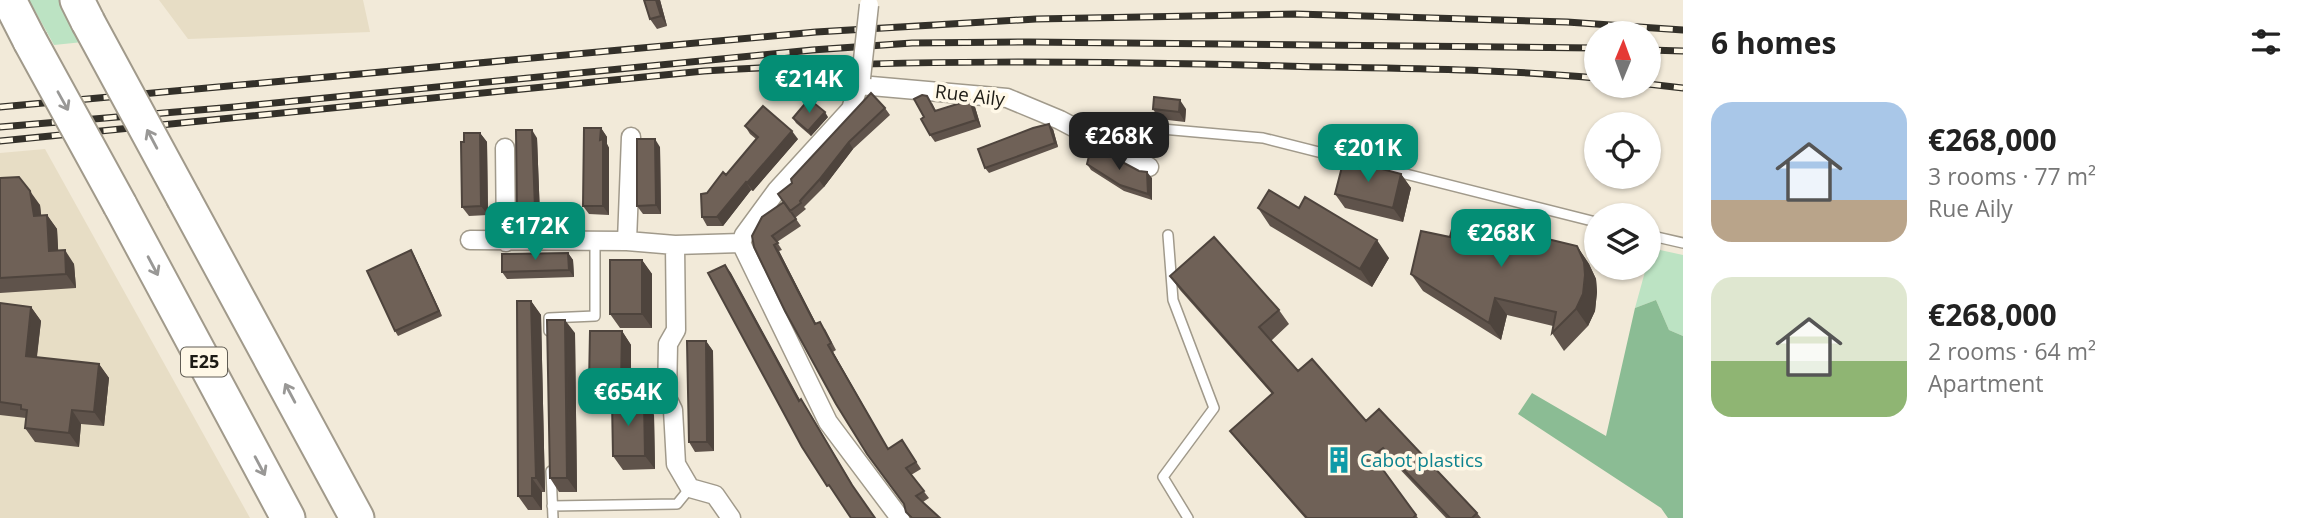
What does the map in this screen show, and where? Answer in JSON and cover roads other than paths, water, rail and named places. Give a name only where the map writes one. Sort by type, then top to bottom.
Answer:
[{"type":"highway","name":"E25","points":[[9,0],[288,518]]},
{"type":"highway","points":[[83,11],[357,518]]},
{"type":"street","points":[[870,2],[860,82],[851,109],[777,190],[741,243],[828,422],[900,518]]},
{"type":"street","name":"Rue Aily","points":[[860,82],[1007,98],[1060,120],[1149,167]]},
{"type":"street","points":[[627,241],[631,137]]},
{"type":"street","points":[[505,148],[506,242]]},
{"type":"street","points":[[470,240],[595,240],[675,245],[741,243]]},
{"type":"street","points":[[675,245],[676,330],[668,344],[667,398],[673,410],[676,464],[690,488],[715,495],[731,518]]},
{"type":"lane","points":[[1060,120],[1263,138],[1584,219]]},
{"type":"lane","points":[[1168,235],[1172,300],[1214,408],[1163,477],[1188,518]]},
{"type":"lane","points":[[1661,238],[1683,243]]},
{"type":"lane","points":[[549,344],[549,317],[595,316],[595,240]]},
{"type":"lane","points":[[551,465],[553,518]]},
{"type":"lane","points":[[552,506],[677,504],[690,488]]},
{"type":"railway","points":[[0,107],[816,32],[1036,19],[1296,14],[1567,22],[1683,30]]},
{"type":"railway","points":[[0,127],[234,107],[812,50],[912,43],[1584,48]]},
{"type":"railway","points":[[1661,50],[1683,51]]},
{"type":"railway","points":[[0,141],[704,71],[849,64],[1140,63],[1479,71],[1584,77]]},
{"type":"railway","points":[[1661,85],[1683,88]]},
{"type":"place","name":"Cabot plastics","points":[[1339,460]]}]
